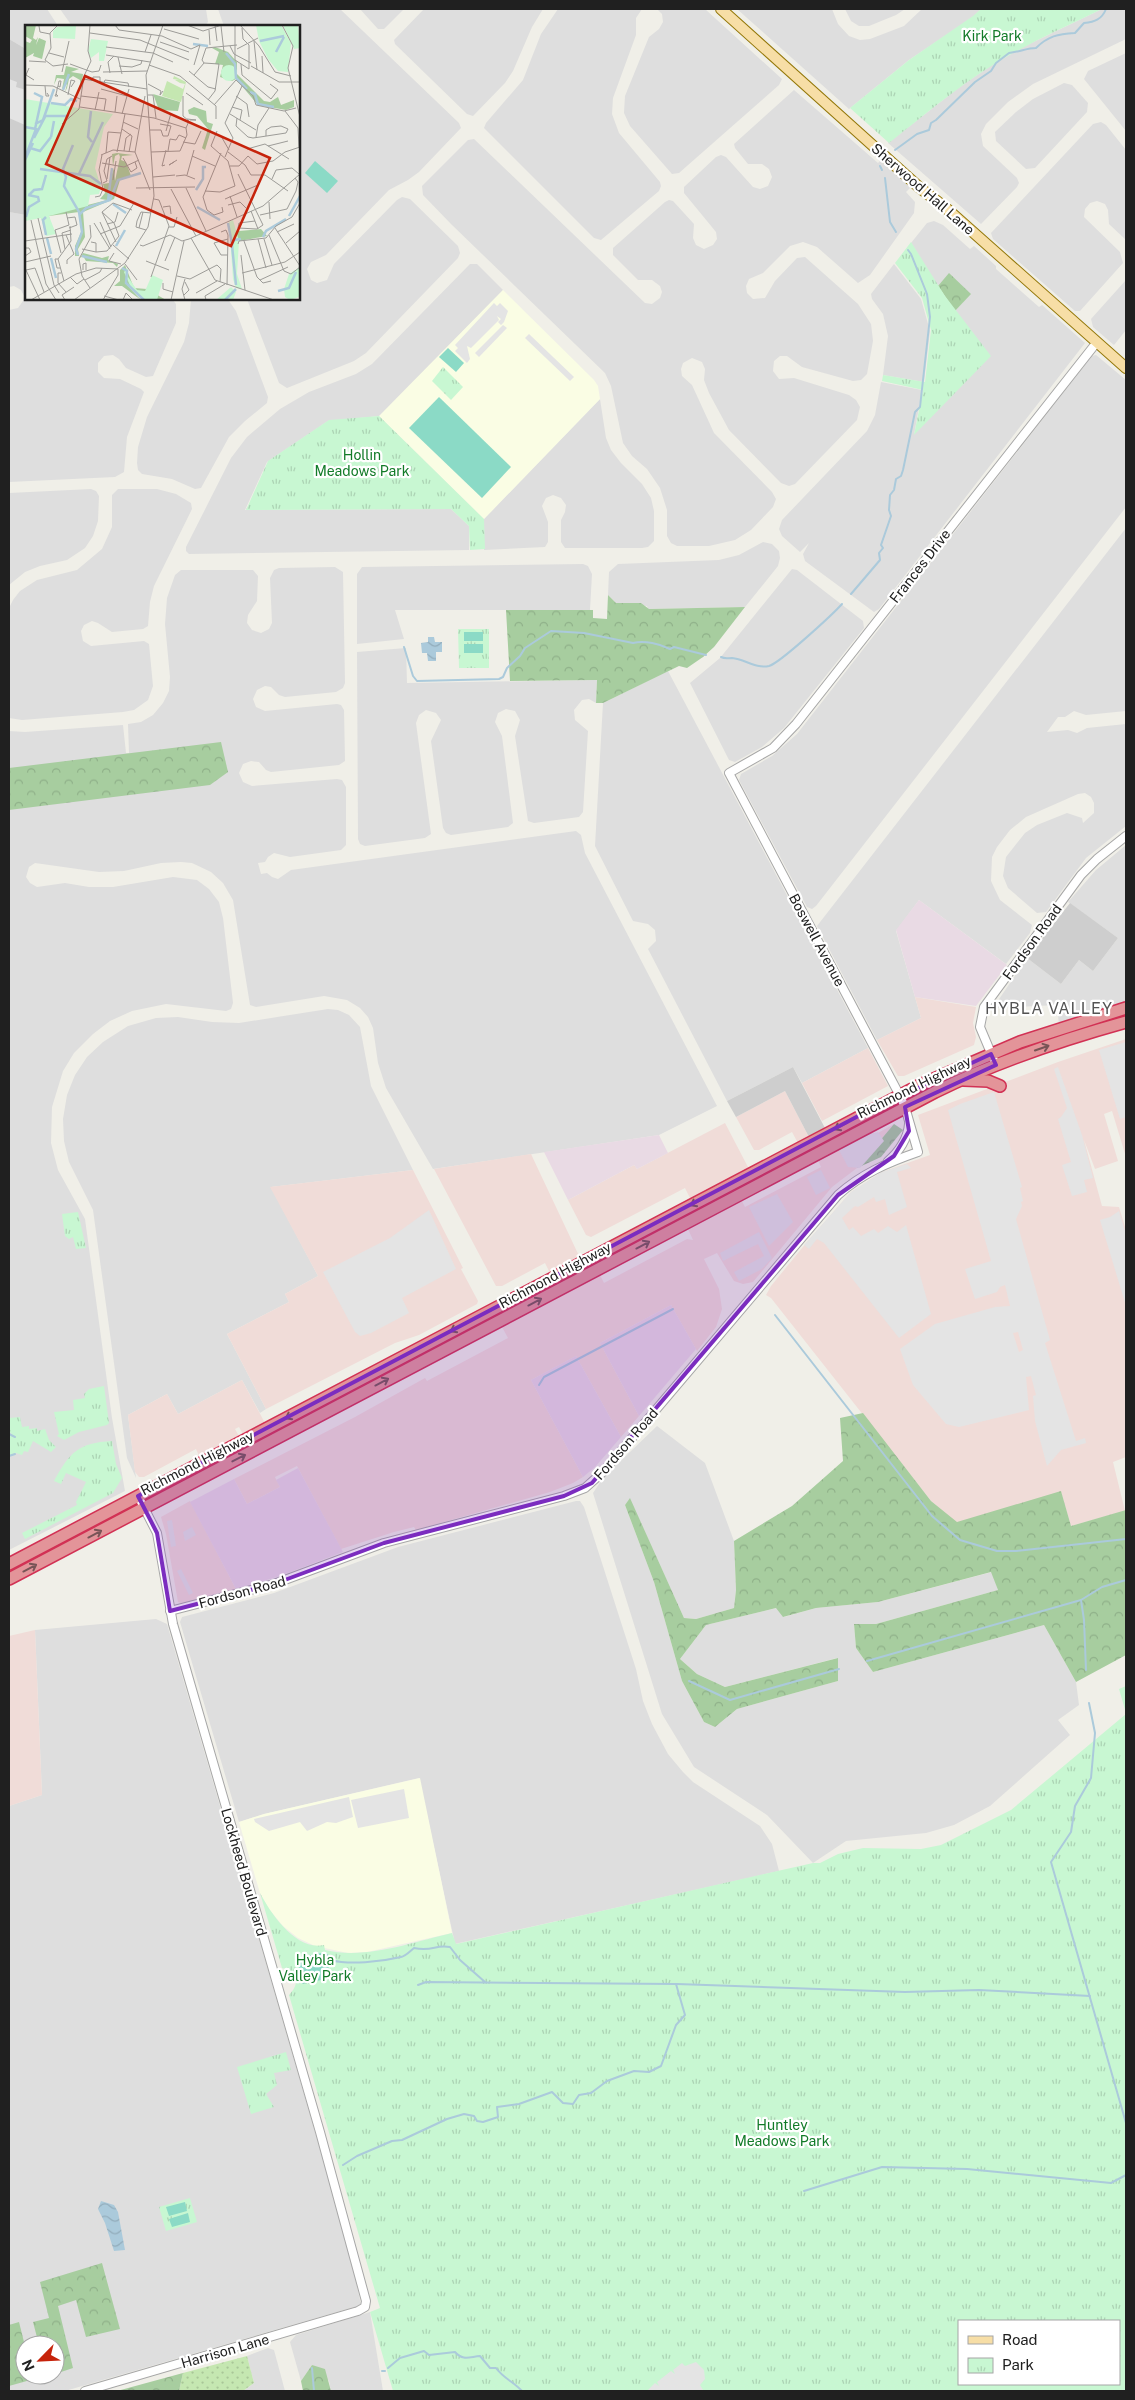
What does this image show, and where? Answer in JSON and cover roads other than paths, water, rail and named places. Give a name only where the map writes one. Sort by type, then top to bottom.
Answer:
[{"type":"highway","name":"Richmond Highway","points":[[9,1564],[900,1096],[991,1054],[1067,1026],[1126,1008]]},
{"type":"highway","name":"Richmond Highway","points":[[9,1579],[954,1082],[1059,1042],[1126,1022]]},
{"type":"highway","points":[[954,1082],[978,1080],[1000,1086]]},
{"type":"main road","name":"Sherwood Hall Lane","points":[[722,9],[912,181],[1126,368]]},
{"type":"street","name":"Frances Drive","points":[[729,773],[773,748],[796,724],[1097,342]]},
{"type":"street","name":"Boswell Avenue","points":[[729,773],[905,1107]]},
{"type":"street","name":"Fordson Road","points":[[996,1065],[980,1027],[984,1007],[1081,875],[1126,836]]},
{"type":"street","name":"Fordson Road","points":[[170,1611],[259,1589],[384,1543],[564,1496],[585,1488],[604,1471],[838,1195],[858,1179],[885,1164],[918,1152],[905,1107]]},
{"type":"street","points":[[885,1164],[900,1148],[909,1131],[910,1122]]},
{"type":"street","name":"Lockheed Boulevard","points":[[138,1496],[157,1533],[170,1611],[320,2132],[364,2293],[365,2307]]},
{"type":"street","name":"Harrison Lane","points":[[85,2391],[358,2312],[365,2307]]},
{"type":"water","points":[[428,637],[434,637],[435,642],[442,642],[442,652],[436,652],[436,661],[428,661],[427,653],[422,653],[421,643],[428,642]]},
{"type":"water","points":[[101,2201],[114,2205],[118,2212],[125,2250],[114,2251],[105,2223],[98,2209]]},
{"type":"waterway","points":[[895,150],[917,134],[929,130],[931,123],[1009,53],[1036,48],[1054,36],[1075,33],[1084,23],[1100,18],[1106,9]]},
{"type":"waterway","points":[[880,166],[882,170]]},
{"type":"waterway","points":[[885,178],[890,222],[896,232]]},
{"type":"waterway","points":[[851,594],[880,560],[879,553],[883,548],[881,545],[891,516],[889,510],[890,495],[894,490],[896,479],[901,476],[915,412],[920,407],[930,317],[927,294],[908,250]]},
{"type":"waterway","points":[[721,657],[737,659],[764,667],[769,666],[795,648],[842,604]]},
{"type":"waterway","points":[[404,647],[413,676],[417,681],[499,679],[503,677],[507,668],[520,656],[525,648],[551,631],[584,633],[633,643],[652,643],[670,649],[674,647],[706,655]]},
{"type":"waterway","points":[[539,1385],[544,1377],[673,1309]]},
{"type":"waterway","points":[[775,1315],[932,1516],[960,1540],[997,1551],[1016,1551],[1126,1539]]},
{"type":"waterway","points":[[9,1434],[15,1437]]},
{"type":"waterway","points":[[9,1456],[15,1454]]},
{"type":"waterway","points":[[867,1661],[1081,1600],[1102,1587],[1126,1580]]},
{"type":"waterway","points":[[1081,1600],[1084,1620],[1086,1670]]},
{"type":"waterway","points":[[689,1681],[730,1700],[839,1669]]},
{"type":"waterway","points":[[1089,1703],[1095,1733],[1091,1778],[1075,1806],[1071,1832],[1051,1862],[1126,2123]]},
{"type":"waterway","points":[[327,1955],[330,1960],[338,1962],[365,1962],[401,1957],[414,1948],[450,1947],[460,1960],[485,1982]]},
{"type":"waterway","points":[[418,1985],[426,1982],[677,1984],[905,1992],[979,1990],[1090,1996]]},
{"type":"waterway","points":[[343,2165],[357,2156],[392,2141],[402,2140],[447,2119],[464,2114],[474,2116],[477,2121],[483,2122],[498,2117],[497,2107],[519,2104],[552,2092],[563,2103],[573,2104],[579,2095],[591,2093],[607,2081],[634,2071],[649,2072],[661,2066],[676,2025],[685,2015],[676,1984]]},
{"type":"waterway","points":[[804,2191],[882,2167],[967,2169],[1111,2183],[1126,2175]]},
{"type":"waterway","points":[[388,2368],[400,2358],[424,2351],[429,2355],[455,2352],[461,2357],[480,2356],[490,2368],[496,2368],[522,2391]]},
{"type":"waterway","points":[[312,2368],[314,2391]]},
{"type":"district","name":"HYBLA VALLEY","points":[[1049,1008]]},
{"type":"park label","name":"Kirk Park","points":[[992,36]]},
{"type":"park label","name":"Hollin Meadows Park","points":[[362,464]]},
{"type":"park label","name":"Hybla Valley Park","points":[[315,1968]]},
{"type":"park label","name":"Huntley Meadows Park","points":[[782,2134]]}]
